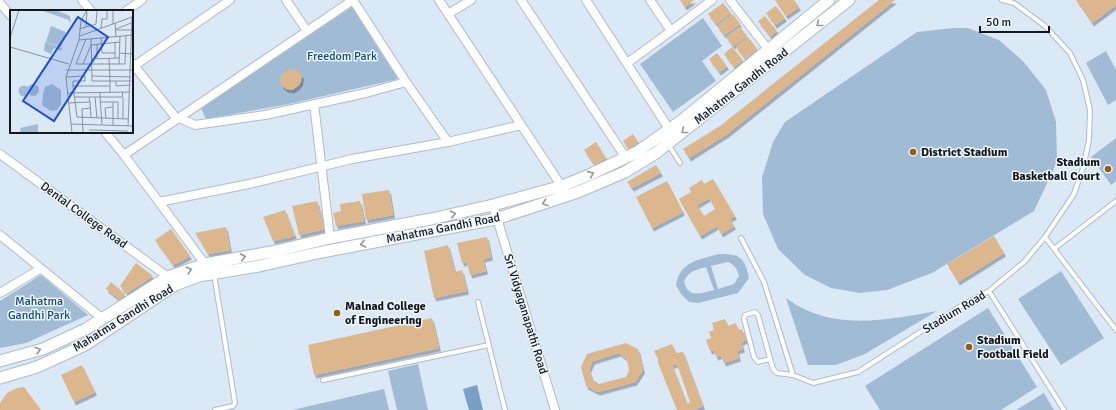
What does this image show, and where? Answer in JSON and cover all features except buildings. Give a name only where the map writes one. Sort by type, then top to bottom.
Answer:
[{"type":"street","points":[[82,0],[90,10]]},
{"type":"street","points":[[127,10],[142,0]]},
{"type":"street","points":[[230,0],[133,64],[178,119],[195,125],[265,115],[366,93],[406,82]]},
{"type":"street","points":[[286,0],[307,31]]},
{"type":"street","points":[[124,155],[353,0],[406,82],[448,142]]},
{"type":"street","points":[[439,0],[565,191]]},
{"type":"street","points":[[448,14],[471,0]]},
{"type":"street","points":[[521,0],[626,158]]},
{"type":"street","points":[[586,0],[669,129]]},
{"type":"street","points":[[650,0],[671,31]]},
{"type":"street","points":[[626,62],[630,61],[712,0]]},
{"type":"street","points":[[730,0],[772,55]]},
{"type":"street","name":"Mahatma Gandhi Road","points":[[0,361],[43,349],[86,329],[205,264],[220,269],[259,266],[416,233],[496,219],[565,191],[625,172],[656,153],[667,144],[772,55],[829,0]]},
{"type":"street","name":"Mahatma Gandhi Road","points":[[0,378],[37,367],[85,345],[172,281],[199,276],[276,251],[330,238],[432,219],[565,191],[637,152],[849,0]]},
{"type":"street","points":[[0,3],[10,15]]},
{"type":"street","points":[[314,104],[330,238]]},
{"type":"street","points":[[159,202],[249,184],[352,159],[448,142],[521,125]]},
{"type":"street","points":[[106,133],[124,155],[205,264]]},
{"type":"street","name":"Dental College Road","points":[[0,154],[172,281]]},
{"type":"street","name":"Sri Vidyaganapathi Road","points":[[493,205],[555,410]]},
{"type":"street","points":[[0,235],[103,320]]},
{"type":"street","points":[[0,293],[40,269]]},
{"type":"lane","points":[[989,291],[1025,261],[1045,237],[1074,194],[1083,168],[1089,140],[1090,110],[1083,80],[1070,53],[1045,26],[1014,3],[1002,0]]},
{"type":"lane","points":[[667,144],[680,163]]},
{"type":"lane","points":[[1054,250],[1116,201]]},
{"type":"lane","points":[[1045,237],[1116,330]]},
{"type":"lane","points":[[741,238],[764,282],[793,375]]},
{"type":"lane","points":[[215,410],[233,406],[235,403],[220,269]]},
{"type":"lane","name":"Stadium Road","points":[[770,359],[773,370],[777,373],[793,375],[813,383],[858,372],[964,304],[989,291],[1064,410]]},
{"type":"lane","points":[[478,302],[506,410]]},
{"type":"lane","points":[[756,312],[758,315],[770,359],[758,362],[754,357],[744,319],[745,315],[756,312]]},
{"type":"lane","points":[[323,380],[489,345]]},
{"type":"green space","name":"Freedom Park","points":[[352,7],[398,79],[289,104],[206,119],[201,108]]},
{"type":"green space","points":[[703,18],[722,46],[702,61],[716,81],[673,112],[640,64]]},
{"type":"green space","name":"District Stadium","points":[[968,28],[999,40],[1023,61],[1046,90],[1056,122],[1057,162],[1034,211],[932,273],[887,290],[860,293],[831,288],[805,275],[778,249],[763,214],[762,177],[773,142],[785,122],[917,32]]},
{"type":"green space","points":[[1106,51],[1116,70],[1116,100],[1108,105],[1086,63]]},
{"type":"green space","name":"Stadium Basketball Court","points":[[1116,138],[1116,181],[1111,185],[1091,157]]},
{"type":"green space","points":[[719,254],[732,255],[740,258],[746,265],[749,278],[738,293],[698,303],[689,302],[681,294],[676,285],[678,277],[686,266],[698,260]],"holes":[[[728,262],[732,264],[739,276],[734,284],[718,289],[711,266]],[[706,267],[714,290],[696,294],[692,293],[686,287],[684,282],[686,278],[693,272]]]},
{"type":"green space","points":[[1061,271],[1104,338],[1061,365],[1018,299]]},
{"type":"green space","name":"Mahatma Gandhi Park","points":[[41,275],[88,315],[26,343],[0,348],[0,301]]},
{"type":"green space","points":[[786,298],[804,309],[822,316],[859,321],[898,318],[937,311],[865,354],[836,365],[808,365]]},
{"type":"green space","name":"Stadium Football Field","points":[[988,308],[1037,387],[1001,410],[880,410],[865,386]]},
{"type":"green space","points":[[418,364],[428,410],[397,410],[388,371]]},
{"type":"green space","points":[[384,389],[389,410],[292,410]]},
{"type":"green space","points":[[1044,393],[1054,410],[1016,410]]},
{"type":"shaded area","points":[[477,385],[483,410],[469,410],[463,389]]},
{"type":"place","name":"District Stadium","points":[[913,152]]},
{"type":"place","name":"Stadium Basketball Court","points":[[1108,169]]},
{"type":"place","name":"Malnad College of Engineering","points":[[337,313]]},
{"type":"place","name":"Stadium Football Field","points":[[969,347]]}]
